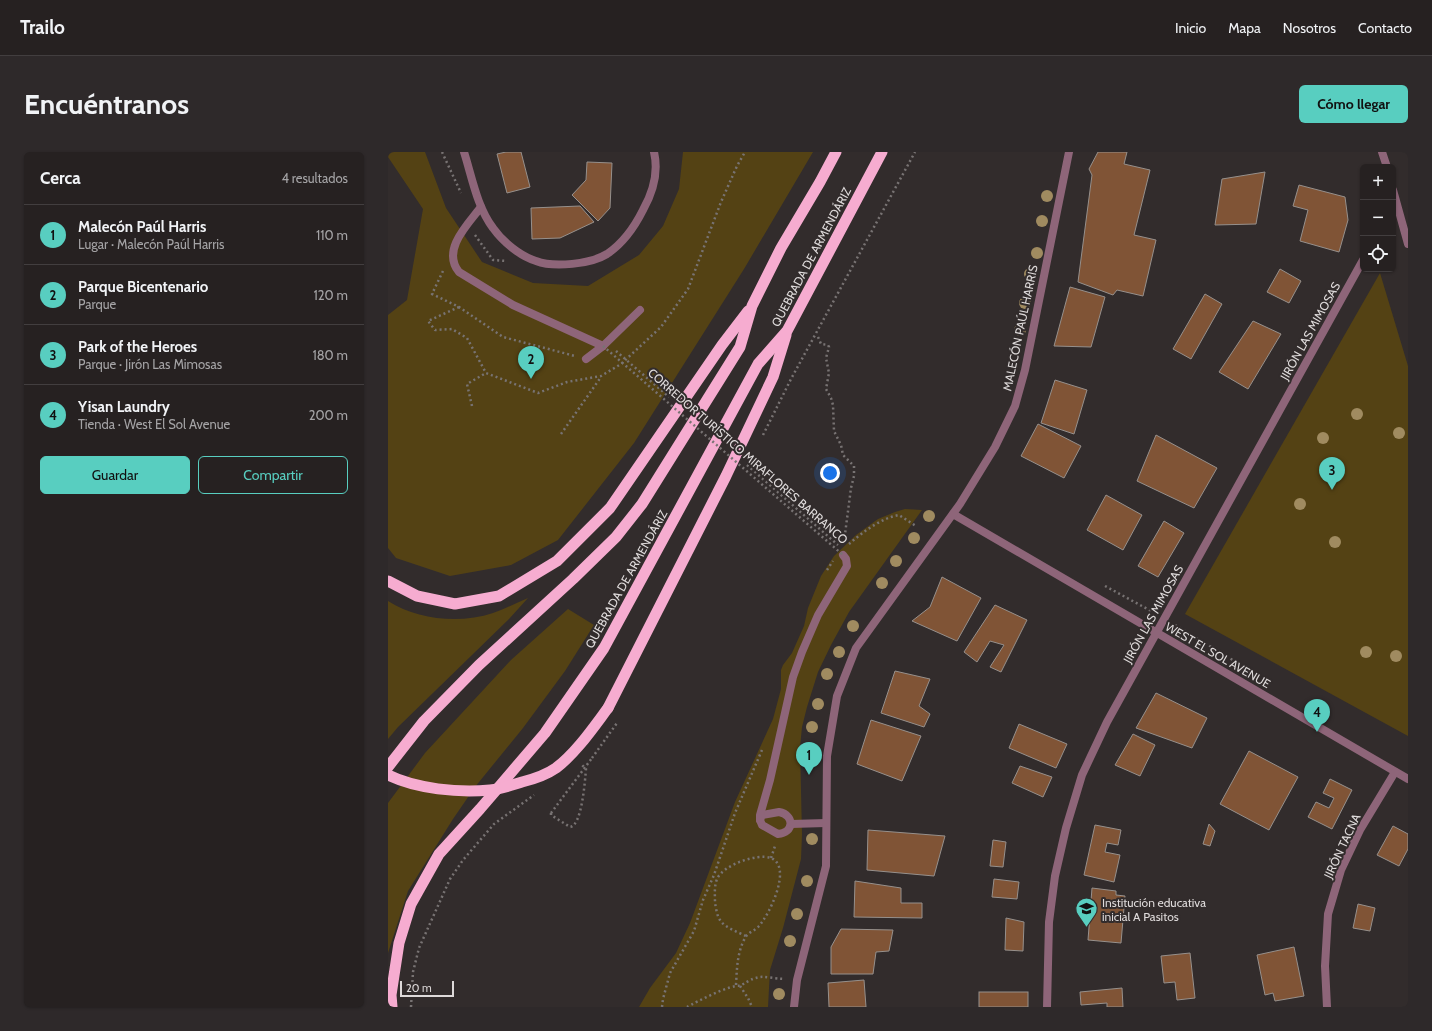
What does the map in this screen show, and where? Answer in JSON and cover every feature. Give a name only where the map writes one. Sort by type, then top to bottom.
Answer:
[{"type":"highway","name":"QUEBRADA DE ARMENDÁRIZ","points":[[388,767],[424,721],[479,665],[573,579],[616,537],[642,504],[740,347],[752,306],[781,248],[836,152]]},
{"type":"highway","name":"QUEBRADA DE ARMENDÁRIZ","points":[[392,1007],[391,994],[399,943],[411,904],[439,854],[480,809],[545,732],[604,648],[758,364],[787,331],[882,152]]},
{"type":"highway","points":[[388,581],[418,596],[455,604],[499,596],[557,561],[610,508],[722,345],[752,306]]},
{"type":"highway","points":[[388,775],[407,782],[428,787],[465,791],[491,790],[535,778],[556,768],[587,736],[608,708],[736,455],[773,377],[787,331]]},
{"type":"street","points":[[464,152],[481,207],[493,228],[506,242],[520,253],[536,262],[560,264],[583,263],[606,254],[625,237],[638,220],[650,197],[656,177],[654,152]]},
{"type":"street","name":"MALECÓN PAÚL HARRIS","points":[[794,1007],[797,980],[826,866],[827,756],[837,696],[856,648],[953,514],[995,447],[1015,406],[1025,370],[1068,152]]},
{"type":"street","points":[[1382,152],[1386,164]]},
{"type":"street","points":[[1396,206],[1408,244]]},
{"type":"street","points":[[481,207],[459,237],[454,249],[452,259],[454,266],[459,272],[513,305],[604,345]]},
{"type":"street","name":"JIRÓN LAS MIMOSAS","points":[[1047,1007],[1049,922],[1055,876],[1066,828],[1082,776],[1101,735],[1360,265]]},
{"type":"street","points":[[586,359],[604,345],[640,310]]},
{"type":"street","name":"WEST EL SOL AVENUE","points":[[953,514],[1408,779]]},
{"type":"street","name":"CORREDOR TURÍSTICO MIRAFLORES BARRANCO","points":[[760,820],[793,677],[818,615],[845,571],[847,562],[842,553]]},
{"type":"street","name":"JIRÓN TACNA","points":[[1327,1007],[1324,966],[1328,914],[1341,870],[1360,830],[1396,772]]},
{"type":"street","points":[[779,812],[786,814],[789,817],[791,824],[790,828],[785,833],[778,834],[762,825],[760,820],[762,815],[779,812]]},
{"type":"street","points":[[791,824],[826,823]]},
{"type":"path","points":[[459,307],[428,321],[435,330],[452,329],[466,338],[486,373],[538,393],[567,382],[601,376],[621,364],[661,327],[688,289],[721,202],[745,152]]},
{"type":"path","points":[[761,439],[915,152]]},
{"type":"path","points":[[468,225],[493,260],[507,262],[520,253]]},
{"type":"path","points":[[454,249],[432,294],[459,307],[503,337],[586,359]]},
{"type":"path","points":[[818,337],[821,344],[828,345],[829,347],[826,358],[829,373],[826,389],[833,405],[834,430],[844,455],[854,466],[848,520],[844,534],[842,553]]},
{"type":"path","points":[[604,345],[626,359],[680,406]]},
{"type":"path","name":"CORREDOR TURÍSTICO MIRAFLORES BARRANCO","points":[[604,345],[842,553]]},
{"type":"path","points":[[472,406],[466,384],[486,373]]},
{"type":"path","points":[[561,434],[601,376]]},
{"type":"path","points":[[736,455],[842,553]]},
{"type":"path","points":[[744,474],[751,459]]},
{"type":"path","points":[[849,545],[859,535],[894,516],[899,515],[916,526]]},
{"type":"path","points":[[826,574],[830,564],[835,559]]},
{"type":"path","points":[[577,766],[582,765],[586,769],[581,808],[576,824],[570,828],[551,815],[551,813],[592,758],[614,729],[620,718]]},
{"type":"path","points":[[662,1007],[670,973],[694,931],[703,900],[714,875],[735,813],[764,746]]},
{"type":"path","points":[[411,1007],[413,972],[419,948],[450,878],[463,860],[494,824],[538,793]]},
{"type":"path","points":[[736,985],[738,957],[746,936],[759,926],[779,889],[780,875],[778,864],[771,858],[758,857],[744,859],[729,867],[718,877],[715,887],[716,908],[720,920],[732,930],[746,936]]},
{"type":"path","points":[[714,875],[718,877]]},
{"type":"path","points":[[740,986],[750,979],[762,976],[797,980]]},
{"type":"path","points":[[687,1007],[700,999],[736,985],[740,986],[752,1007]]},
{"type":"shaded area","points":[[388,152],[425,152],[446,208],[482,262],[533,283],[588,286],[639,255],[663,226],[679,189],[683,152],[813,152],[744,269],[634,443],[558,540],[511,565],[450,576],[396,558],[388,548],[388,315],[407,300],[423,209],[388,157]]},
{"type":"shaded area","points":[[1380,273],[1408,366],[1408,736],[1185,614]]},
{"type":"shaded area","points":[[905,509],[922,510],[849,612],[818,672],[807,707],[802,727],[800,747],[802,834],[801,859],[783,928],[770,970],[768,1007],[639,1007],[650,988],[676,953],[690,923],[735,802],[773,719],[781,689],[781,670],[792,653],[804,626],[808,608],[821,576],[834,556],[856,535],[878,519]]},
{"type":"shaded area","points":[[528,598],[509,619],[398,727],[388,739],[388,601],[412,612],[426,616],[453,619],[493,613]]},
{"type":"shaded area","points":[[568,609],[594,625],[565,671],[523,728],[475,787],[453,819],[408,891],[388,953],[388,803],[425,753],[511,660]]},
{"type":"building","points":[[506,152],[521,152],[530,187],[507,193],[497,154]]},
{"type":"building","points":[[1098,152],[1127,152],[1124,164],[1150,170],[1134,235],[1156,240],[1143,296],[1117,290],[1113,295],[1078,282],[1092,175],[1089,169]]},
{"type":"building","points":[[587,162],[612,163],[610,208],[598,221],[572,195],[586,180]]},
{"type":"building","points":[[1265,172],[1256,224],[1215,225],[1222,179]]},
{"type":"building","points":[[1299,185],[1345,197],[1348,220],[1339,252],[1300,241],[1308,210],[1293,206]]},
{"type":"building","points":[[580,206],[594,222],[560,238],[532,239],[531,208]]},
{"type":"building","points":[[1280,269],[1301,281],[1289,303],[1267,292]]},
{"type":"building","points":[[1070,287],[1105,297],[1091,347],[1054,346]]},
{"type":"building","points":[[1205,294],[1222,304],[1191,359],[1173,349]]},
{"type":"building","points":[[1253,321],[1281,334],[1248,389],[1219,372]]},
{"type":"building","points":[[1055,380],[1087,390],[1074,434],[1041,423]]},
{"type":"building","points":[[1038,424],[1081,446],[1064,478],[1021,456]]},
{"type":"building","points":[[1156,435],[1217,468],[1194,508],[1137,481]]},
{"type":"building","points":[[1106,495],[1142,515],[1123,550],[1087,530]]},
{"type":"building","points":[[1164,521],[1184,533],[1158,577],[1138,566]]},
{"type":"building","points":[[942,577],[981,598],[957,641],[912,621],[930,607]]},
{"type":"building","points":[[995,605],[1027,620],[1001,672],[990,667],[1004,645],[990,641],[977,662],[964,652]]},
{"type":"building","points":[[895,671],[930,679],[919,706],[930,714],[924,727],[881,713]]},
{"type":"building","points":[[1156,693],[1207,718],[1192,748],[1136,728]]},
{"type":"building","points":[[871,720],[921,736],[902,781],[857,764]]},
{"type":"building","points":[[1019,724],[1067,744],[1056,768],[1009,748]]},
{"type":"building","points":[[1133,734],[1155,745],[1140,776],[1115,765]]},
{"type":"building","points":[[1249,751],[1298,777],[1269,830],[1220,804]]},
{"type":"building","points":[[1020,766],[1052,777],[1043,797],[1012,783]]},
{"type":"building","points":[[1330,779],[1352,790],[1332,829],[1308,817],[1316,802],[1329,808],[1334,798],[1323,793]]},
{"type":"building","points":[[1209,824],[1215,831],[1210,846],[1203,844]]},
{"type":"building","points":[[1095,825],[1121,830],[1118,845],[1107,843],[1105,852],[1120,855],[1114,882],[1084,875]]},
{"type":"building","points":[[1393,826],[1408,834],[1408,849],[1399,866],[1377,855]]},
{"type":"building","points":[[868,830],[945,836],[934,876],[867,870]]},
{"type":"building","points":[[993,840],[1006,842],[1003,867],[990,866]]},
{"type":"building","points":[[994,879],[1019,882],[1017,899],[992,897]]},
{"type":"building","points":[[855,881],[901,888],[901,903],[922,903],[922,918],[854,917]]},
{"type":"building","points":[[1092,888],[1116,891],[1116,895],[1125,896],[1121,943],[1088,940]]},
{"type":"building","points":[[1358,904],[1375,908],[1370,931],[1353,928]]},
{"type":"building","points":[[1006,918],[1024,922],[1023,951],[1005,950]]},
{"type":"building","points":[[841,929],[893,930],[889,951],[876,952],[873,974],[831,974],[831,947]]},
{"type":"building","points":[[1294,947],[1304,996],[1275,1001],[1273,993],[1265,995],[1257,955]]},
{"type":"building","points":[[1190,953],[1195,998],[1177,1000],[1175,982],[1164,983],[1161,956]]},
{"type":"building","points":[[864,980],[866,1007],[829,1007],[828,983]]},
{"type":"building","points":[[1122,988],[1123,1007],[1107,1007],[1107,1003],[1081,1005],[1080,992]]},
{"type":"building","points":[[979,992],[1028,992],[1028,1007],[979,1007]]},
{"type":"place","name":"Parque Bicentenario","points":[[531,379]]},
{"type":"place","name":"Park of the Heroes","points":[[1332,490]]},
{"type":"place","name":"Yisan Laundry","points":[[1317,732]]},
{"type":"place","name":"Malecón Paúl Harris","points":[[809,775]]},
{"type":"place","name":"Institución educativa inicial A Pasitos","points":[[1087,928]]}]
